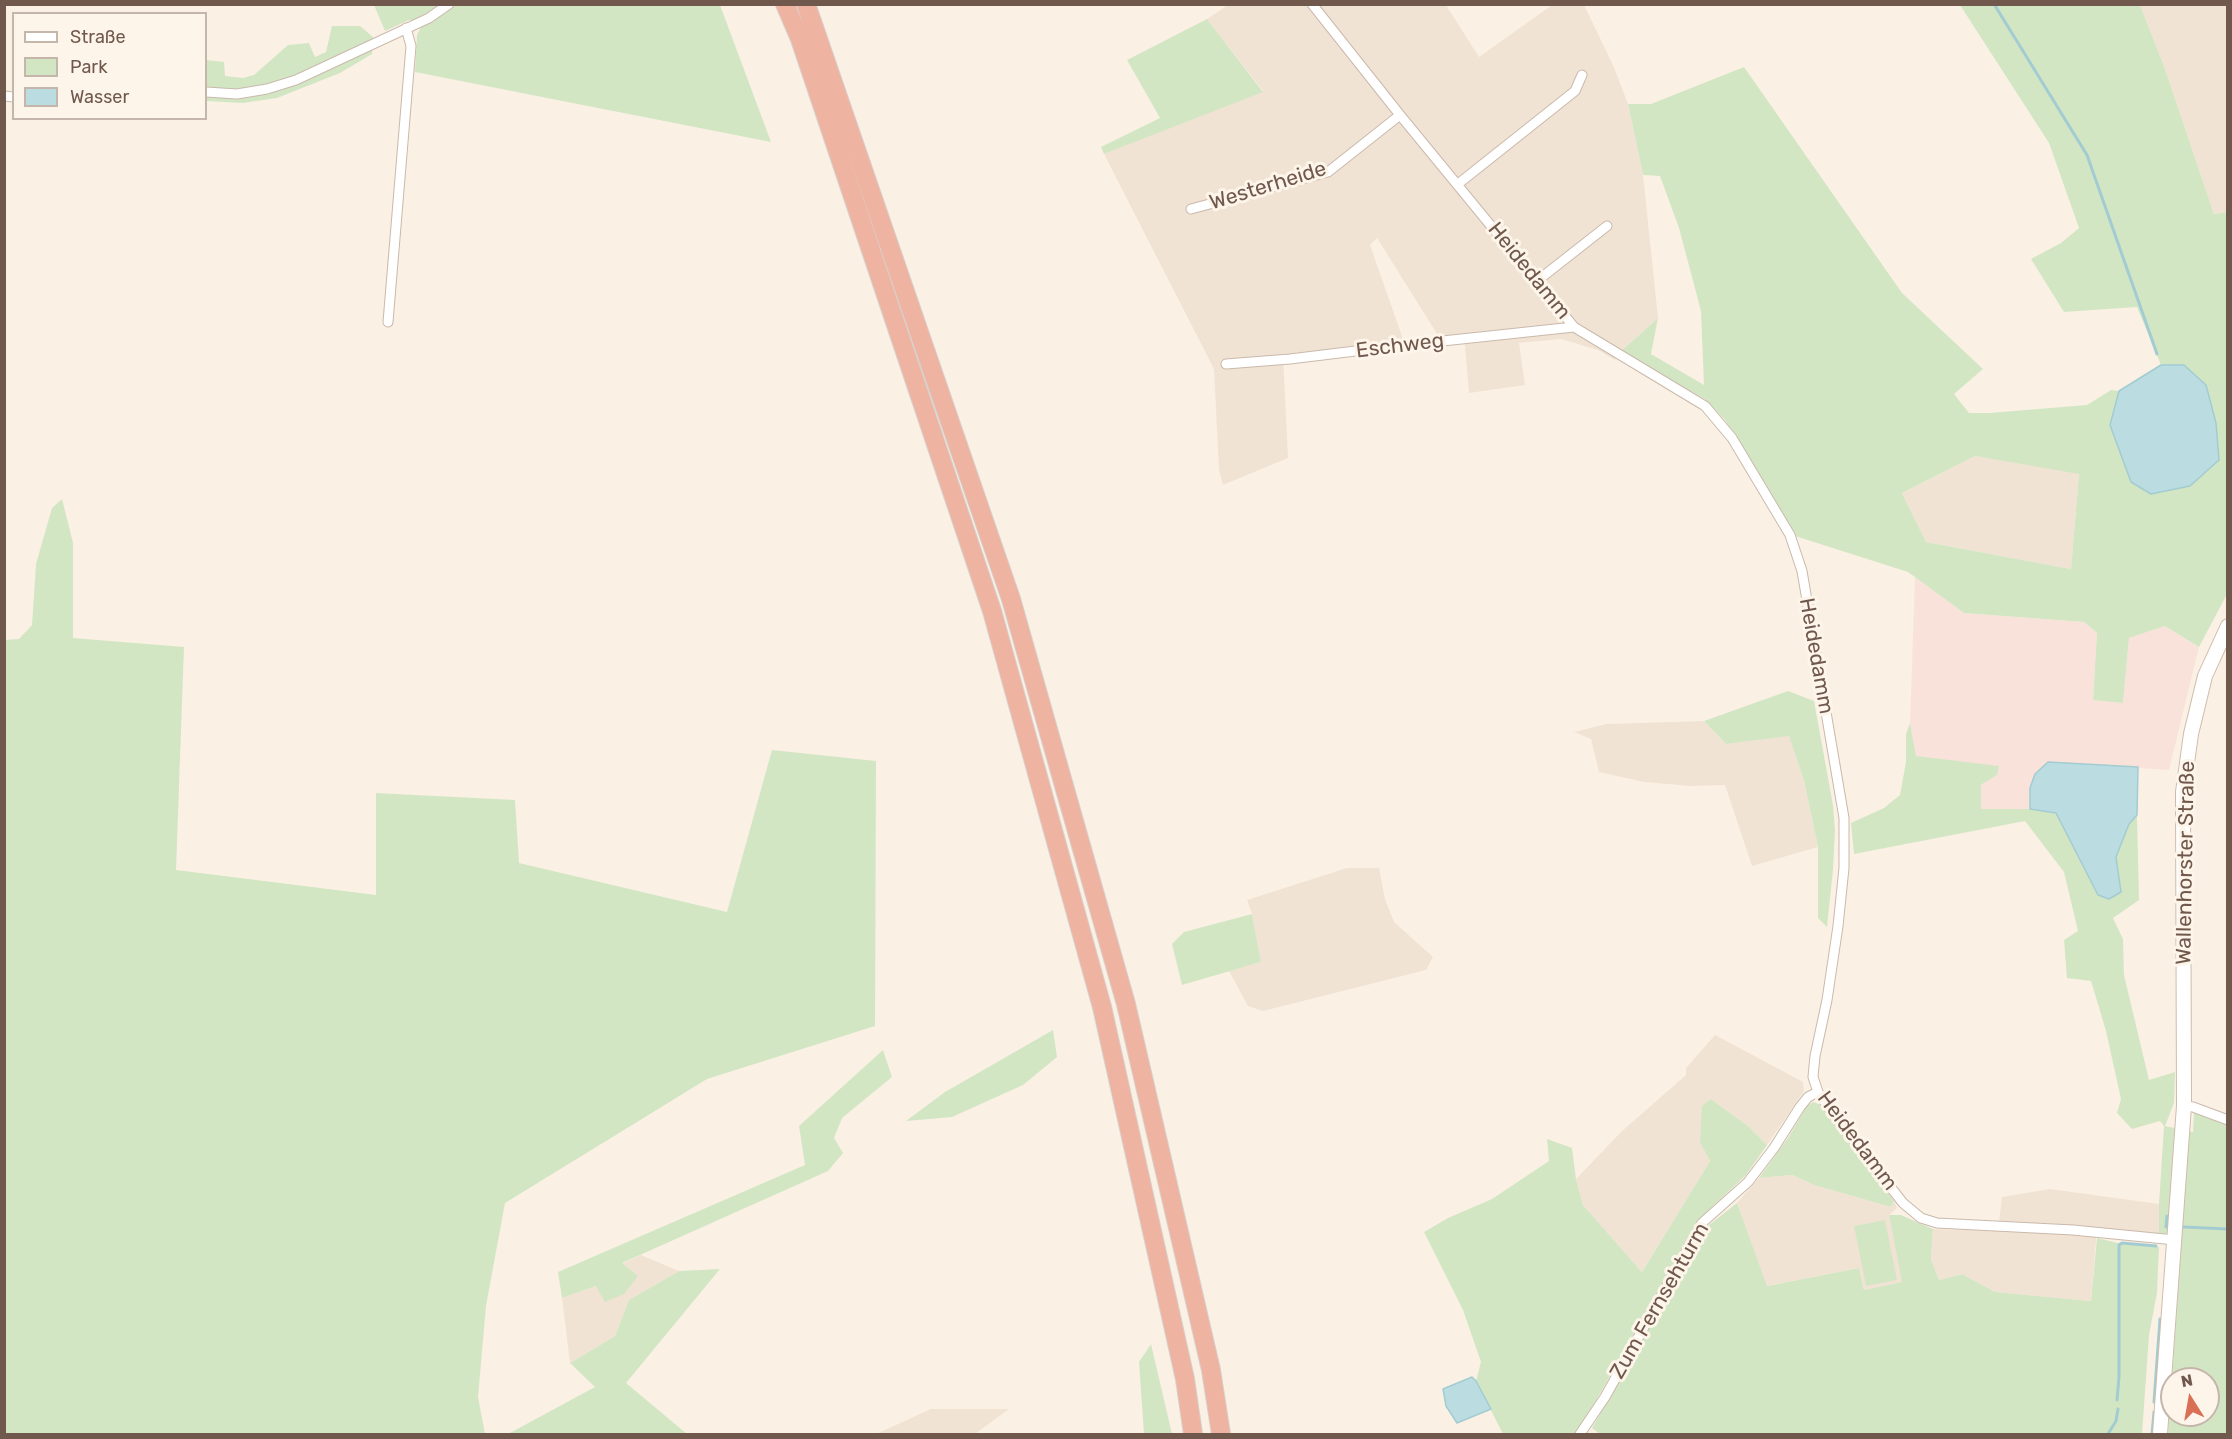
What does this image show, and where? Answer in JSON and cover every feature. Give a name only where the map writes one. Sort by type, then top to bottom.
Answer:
[{"type":"highway","points":[[785,4],[800,39],[992,611],[1102,1007],[1185,1379],[1193,1434]]},
{"type":"highway","points":[[806,4],[1011,599],[1126,1004],[1211,1370],[1221,1434]]},
{"type":"main road","name":"Wallenhorster Straße","points":[[2160,1434],[2169,1240],[2184,1106],[2183,792],[2191,734],[2205,676],[2228,626]]},
{"type":"street","points":[[207,92],[237,94],[267,89],[296,80],[429,18],[448,4]]},
{"type":"street","name":"Heidedamm","points":[[1312,4],[1574,327],[1705,406],[1737,448],[1790,535],[1802,572],[1844,818],[1844,859],[1838,926],[1827,1000],[1815,1056],[1814,1077],[1818,1092],[1830,1110],[1903,1203],[1922,1218],[1937,1223],[2073,1230],[2169,1240]]},
{"type":"street","points":[[388,322],[411,45],[406,28]]},
{"type":"street","points":[[1458,184],[1575,91],[1582,75]]},
{"type":"street","name":"Westerheide","points":[[1191,209],[1328,172],[1400,115]]},
{"type":"street","points":[[1537,282],[1607,226]]},
{"type":"street","name":"Eschweg","points":[[1226,364],[1574,327]]},
{"type":"street","name":"Zum Fernsehturm","points":[[1580,1434],[1605,1397],[1702,1223],[1748,1182],[1774,1148],[1800,1107],[1808,1097],[1818,1092]]},
{"type":"street","points":[[2184,1106],[2228,1120]]},
{"type":"shaded area","points":[[1228,5],[1446,5],[1479,57],[1552,5],[1584,5],[1613,65],[1628,104],[1643,175],[1658,318],[1620,352],[1615,360],[1598,350],[1561,339],[1519,343],[1525,385],[1469,393],[1464,335],[1439,337],[1377,238],[1370,245],[1404,342],[1283,357],[1288,458],[1223,485],[1219,470],[1214,369],[1104,154],[1263,91],[1207,19]]},
{"type":"shaded area","points":[[2140,5],[2227,5],[2227,212],[2214,214],[2164,66]]},
{"type":"shaded area","points":[[1975,456],[2079,473],[2071,569],[1926,542],[1902,493]]},
{"type":"shaded area","points":[[1915,577],[1964,613],[2084,622],[2097,633],[2093,700],[2123,703],[2129,638],[2165,626],[2199,647],[2169,770],[2048,762],[2030,788],[2030,809],[1981,809],[1981,785],[1997,775],[1916,756],[1910,723]]},
{"type":"shaded area","points":[[1704,721],[1726,744],[1789,735],[1804,781],[1818,847],[1752,866],[1725,785],[1691,786],[1644,782],[1599,772],[1591,739],[1574,732],[1606,724]]},
{"type":"shaded area","points":[[1347,868],[1379,868],[1385,899],[1394,922],[1433,957],[1426,970],[1263,1011],[1248,1006],[1229,971],[1261,962],[1247,900]]},
{"type":"shaded area","points":[[1715,1035],[1803,1082],[1804,1091],[1767,1145],[1748,1126],[1711,1099],[1700,1143],[1710,1161],[1642,1272],[1583,1205],[1576,1179],[1621,1132],[1686,1075],[1686,1068]]},
{"type":"shaded area","points":[[1792,1175],[1814,1185],[1891,1207],[1894,1201],[1897,1208],[1889,1215],[1903,1282],[1864,1290],[1859,1268],[1766,1286],[1737,1203],[1759,1178]]},
{"type":"shaded area","points":[[2050,1189],[2159,1204],[2159,1234],[2097,1229],[2091,1301],[1995,1292],[1962,1274],[1939,1280],[1931,1259],[1933,1229],[1998,1231],[2002,1197]]},
{"type":"shaded area","points":[[641,1255],[679,1271],[629,1300],[615,1336],[570,1363],[562,1298],[596,1286],[621,1264]]},
{"type":"shaded area","points":[[931,1409],[1009,1409],[975,1434],[876,1434]]},
{"type":"green space","points":[[374,5],[720,5],[771,142],[415,72],[417,35],[427,22],[409,20],[385,31]]},
{"type":"green space","points":[[1960,5],[2140,5],[2164,66],[2214,214],[2227,212],[2227,594],[2199,647],[2165,626],[2129,638],[2123,703],[2093,700],[2097,633],[2084,622],[1964,613],[1908,572],[1795,536],[1725,420],[1705,399],[1620,352],[1658,318],[1651,354],[1704,385],[1701,311],[1679,228],[1660,176],[1643,175],[1628,104],[1651,104],[1744,67],[1902,293],[1983,369],[1954,394],[1969,413],[2087,405],[2111,390],[2119,391],[2110,425],[2131,482],[2184,366],[2161,365],[2137,307],[2064,312],[2031,259],[2061,243],[2079,228],[2049,143]],"holes":[[[1975,456],[2079,474],[2071,569],[1926,542],[1902,493]]]},
{"type":"green space","points":[[1207,19],[1263,92],[1104,154],[1101,147],[1160,118],[1127,60]]},
{"type":"green space","points":[[332,26],[360,26],[373,37],[372,54],[340,73],[277,98],[243,103],[207,101],[207,60],[224,62],[225,76],[243,78],[254,75],[288,45],[309,43],[315,57],[326,52]]},
{"type":"green space","points":[[62,499],[73,543],[73,638],[184,647],[176,870],[376,895],[376,793],[515,800],[519,863],[727,912],[772,750],[876,761],[875,1026],[707,1079],[505,1203],[486,1306],[478,1397],[485,1434],[5,1434],[5,640],[19,639],[32,625],[36,564],[52,508]]},
{"type":"green space","points":[[1788,691],[1814,701],[1833,805],[1835,830],[1827,927],[1818,918],[1818,847],[1804,781],[1789,736],[1726,744],[1704,721]]},
{"type":"green space","points":[[1910,723],[1916,756],[1999,766],[1997,775],[1981,785],[1981,809],[2030,809],[2056,813],[2099,895],[2121,892],[2116,857],[2129,824],[2137,815],[2139,900],[2113,918],[2123,939],[2124,975],[2149,1080],[2175,1072],[2174,1103],[2165,1126],[2193,1132],[2194,1112],[2227,1124],[2227,1434],[2168,1434],[2169,1427],[2220,1427],[2220,1367],[2173,1367],[2182,1233],[2159,1234],[2164,1126],[2160,1121],[2132,1129],[2117,1113],[2121,1099],[2106,1031],[2091,981],[2067,978],[2064,940],[2078,931],[2064,872],[2025,821],[1854,854],[1851,823],[1884,808],[1900,795],[1906,762],[1906,734]]},
{"type":"green space","points":[[1252,914],[1261,962],[1182,985],[1172,944],[1184,932]]},
{"type":"green space","points":[[1053,1030],[1057,1057],[1023,1085],[952,1117],[906,1121],[945,1092]]},
{"type":"green space","points":[[883,1050],[892,1077],[842,1118],[834,1138],[843,1153],[828,1171],[622,1263],[638,1276],[624,1294],[605,1302],[596,1286],[562,1298],[558,1272],[805,1165],[799,1126]]},
{"type":"green space","points":[[1711,1099],[1748,1126],[1767,1145],[1746,1175],[1697,1221],[1584,1422],[1575,1434],[1503,1434],[1476,1381],[1481,1362],[1463,1310],[1424,1232],[1448,1218],[1492,1199],[1549,1161],[1547,1139],[1572,1148],[1576,1179],[1583,1205],[1642,1272],[1710,1161],[1700,1143],[1702,1106]]},
{"type":"green space","points":[[1813,1102],[1819,1104],[1894,1201],[1891,1207],[1814,1185],[1792,1175],[1759,1178],[1788,1138],[1807,1106]]},
{"type":"green space","points":[[1737,1203],[1767,1286],[1859,1268],[1864,1290],[1902,1282],[1889,1215],[1901,1215],[1933,1229],[1931,1259],[1939,1280],[1962,1274],[1995,1292],[2091,1301],[2097,1238],[2122,1244],[2159,1247],[2157,1293],[2149,1335],[2142,1434],[1600,1434],[1592,1428],[1704,1229]]},
{"type":"green space","points":[[1885,1220],[1897,1280],[1866,1286],[1854,1226]]},
{"type":"green space","points":[[720,1269],[626,1383],[687,1434],[508,1434],[595,1387],[570,1363],[615,1336],[629,1300],[679,1271]]},
{"type":"green space","points":[[1151,1344],[1172,1434],[1144,1434],[1139,1362]]},
{"type":"water","points":[[2161,365],[2184,365],[2206,385],[2216,423],[2219,460],[2190,486],[2151,494],[2131,482],[2110,425],[2119,391]]},
{"type":"water","points":[[2048,762],[2138,767],[2137,815],[2129,824],[2116,857],[2121,892],[2109,899],[2098,895],[2056,813],[2030,809],[2030,788],[2035,774]]},
{"type":"water","points":[[1472,1377],[1491,1409],[1457,1423],[1446,1406],[1443,1389]]},
{"type":"waterway","points":[[1994,4],[2087,155],[2157,354]]},
{"type":"waterway","points":[[2166,1227],[2167,1216]]},
{"type":"waterway","points":[[2184,1227],[2228,1229]]},
{"type":"waterway","points":[[2117,1400],[2119,1245],[2122,1243],[2156,1246]]},
{"type":"waterway","points":[[2154,1402],[2160,1319]]},
{"type":"waterway","points":[[2108,1434],[2116,1421],[2118,1409]]},
{"type":"waterway","points":[[2152,1434],[2154,1412]]}]
